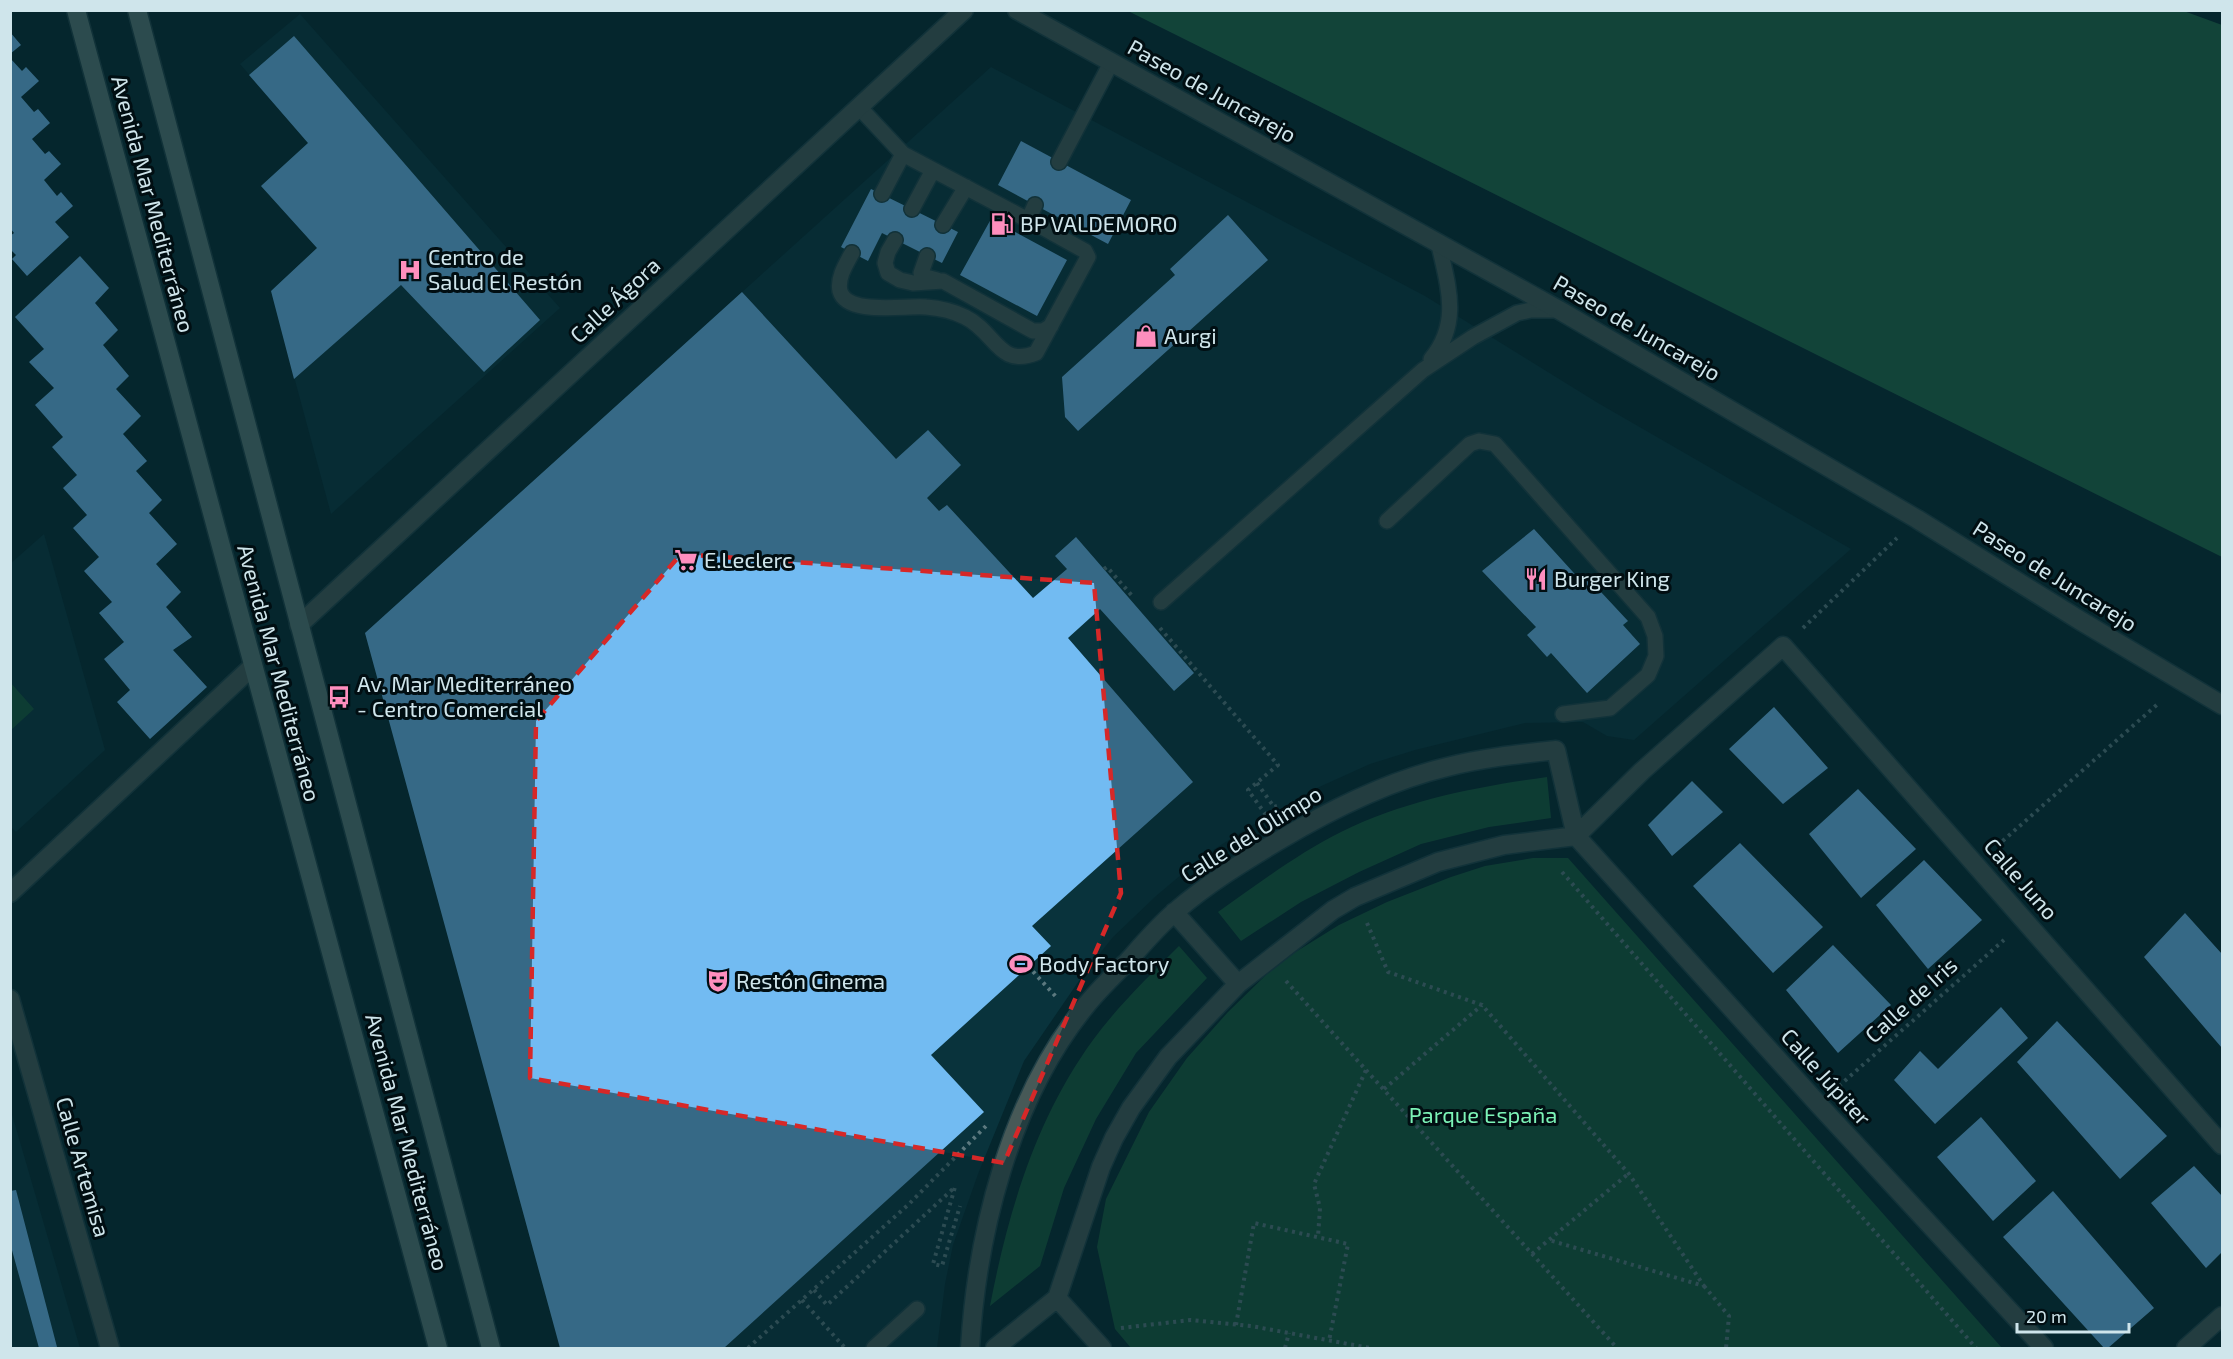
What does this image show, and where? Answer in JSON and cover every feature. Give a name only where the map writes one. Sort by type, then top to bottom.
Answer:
[{"type":"street","name":"Avenida Mar Mediterráneo","points":[[76,10],[438,1348]]},
{"type":"street","name":"Avenida Mar Mediterráneo","points":[[137,10],[491,1348]]},
{"type":"street","name":"Calle Ágora","points":[[299,626],[964,10]]},
{"type":"street","name":"Paseo de Juncarejo","points":[[1017,10],[1559,310],[1917,519],[2081,621],[2223,705]]},
{"type":"street","points":[[995,1348],[1057,1298],[1101,1167],[1131,1108],[1168,1058],[1238,984],[1332,910],[1355,897],[1438,862],[1504,845],[1576,836],[1642,771],[1783,646]]},
{"type":"street","name":"Calle Juno","points":[[1783,646],[2223,1144]]},
{"type":"street","points":[[10,893],[253,666]]},
{"type":"street","name":"Calle del Olimpo","points":[[970,1348],[972,1307],[981,1246],[1010,1146],[1038,1081],[1056,1048],[1083,1008],[1174,912],[1260,851],[1299,828],[1368,794],[1447,766],[1556,750],[1576,836]]},
{"type":"street","name":"Calle Júpiter","points":[[1576,836],[1818,1105],[2044,1348]]},
{"type":"street","points":[[1174,912],[1238,984]]},
{"type":"street","name":"Calle Artemisa","points":[[10,999],[110,1348]]},
{"type":"street","points":[[1057,1298],[1102,1348]]},
{"type":"street","points":[[2186,1348],[2223,1316]]},
{"type":"lane","points":[[1059,162],[1111,63]]},
{"type":"lane","points":[[852,253],[840,278],[840,287],[845,300],[856,305],[944,309],[967,318],[989,334],[1004,353],[1012,358],[1024,358],[1036,353],[1088,257],[1085,251],[1031,221],[1033,210],[1024,218],[903,154],[859,107]]},
{"type":"lane","points":[[882,194],[903,154]]},
{"type":"lane","points":[[912,209],[933,170]]},
{"type":"lane","points":[[944,225],[966,187]]},
{"type":"lane","points":[[895,240],[888,252],[885,264],[888,273],[900,280],[913,283],[943,281]]},
{"type":"lane","points":[[1423,370],[1440,349],[1448,330],[1451,312],[1448,284],[1439,245]]},
{"type":"lane","points":[[927,256],[921,273],[926,277],[954,285],[1034,331],[1043,331],[1051,326]]},
{"type":"lane","points":[[1161,603],[1423,370],[1465,342],[1517,313],[1531,310],[1559,310]]},
{"type":"lane","points":[[1387,521],[1470,444],[1479,441],[1495,444],[1648,617],[1655,636],[1656,656],[1648,675],[1610,708],[1563,714]]},
{"type":"lane","points":[[874,1348],[917,1309]]},
{"type":"path","points":[[1783,646],[1917,519]]},
{"type":"path","points":[[1104,569],[1107,567],[1138,603]]},
{"type":"path","points":[[1154,621],[1278,765],[1248,789],[1267,817]]},
{"type":"path","points":[[1976,865],[2182,681]]},
{"type":"path","points":[[1257,783],[1274,807],[1285,802]]},
{"type":"path","points":[[1562,872],[1976,1348]]},
{"type":"path","points":[[1355,897],[1388,972],[1482,1005],[1629,1174],[1704,1286],[1729,1316],[1726,1348]]},
{"type":"path","name":"Calle de Iris","points":[[1818,1105],[2026,920]]},
{"type":"path","points":[[1266,960],[1617,1348]]},
{"type":"path","points":[[1028,966],[1076,1019]]},
{"type":"path","points":[[1384,1089],[1482,1005]]},
{"type":"path","points":[[1318,1237],[1320,1208],[1314,1184],[1366,1070]]},
{"type":"path","points":[[748,1348],[908,1205],[987,1125]]},
{"type":"path","points":[[1532,1254],[1629,1174]]},
{"type":"path","points":[[814,1290],[827,1305],[955,1187],[933,1264],[942,1266],[962,1198]]},
{"type":"path","points":[[1236,1325],[1254,1223],[1348,1244],[1329,1341]]},
{"type":"path","points":[[1550,1240],[1704,1286]]},
{"type":"path","points":[[801,1300],[845,1348]]},
{"type":"path","points":[[1115,1329],[1191,1320],[1289,1333],[1370,1348]]},
{"type":"path","points":[[1285,1348],[1289,1333]]},
{"type":"highlighted area","points":[[681,554],[1094,583],[1121,893],[1004,1163],[530,1078],[536,721]]},
{"type":"shaded area","name":"Centro de Salud El Restón","points":[[300,14],[560,308],[331,514],[271,291],[317,248],[261,186],[308,143],[240,64]]},
{"type":"shaded area","points":[[991,67],[1425,296],[1598,403],[1851,549],[1634,740],[1607,736],[1583,722],[1525,723],[1415,750],[1370,764],[1317,788],[1244,830],[1201,858],[1156,896],[1113,937],[1085,972],[1024,1061],[978,1174],[953,1245],[945,1284],[937,1348],[560,1348],[365,633]]},
{"type":"shaded area","points":[[44,534],[105,750],[16,832],[10,826],[10,564]]},
{"type":"shaded area","points":[[11,1111],[80,1348],[11,1348]]},
{"type":"green space","points":[[2181,10],[2222,25],[2222,557],[1128,11]]},
{"type":"green space","points":[[10,682],[34,709],[11,730],[10,730]]},
{"type":"green space","points":[[1547,777],[1551,818],[1489,827],[1421,844],[1301,902],[1241,941],[1218,912],[1309,850],[1366,821],[1442,796]]},
{"type":"green space","name":"Parque España","points":[[1533,858],[1568,858],[2002,1348],[1131,1348],[1115,1329],[1097,1247],[1106,1199],[1149,1112],[1187,1058],[1228,1012],[1266,975],[1294,953],[1339,925],[1387,902],[1451,877],[1485,866]]},
{"type":"green space","points":[[1179,946],[1207,978],[1136,1053],[1096,1119],[1064,1188],[1040,1266],[990,1306],[1015,1201],[1055,1101],[1103,1027]]},
{"type":"building","points":[[10,32],[21,45],[10,54]]},
{"type":"building","points":[[294,36],[540,320],[484,372],[401,285],[294,379],[271,291],[317,248],[261,186],[308,143],[249,75]]},
{"type":"building","points":[[10,58],[22,71],[26,67],[39,81],[21,97],[34,112],[38,109],[50,123],[32,139],[45,154],[49,151],[61,164],[44,180],[57,196],[61,192],[73,206],[55,222],[69,237],[27,276],[12,259],[16,255],[10,249],[10,236],[14,233],[10,228]]},
{"type":"building","points":[[1021,141],[1131,200],[1108,244],[998,185]]},
{"type":"building","points":[[871,189],[958,232],[942,263],[882,233],[868,261],[841,247]]},
{"type":"building","name":"Aurgi","points":[[1228,215],[1268,260],[1078,431],[1065,417],[1062,377],[1175,275],[1170,269]]},
{"type":"building","points":[[991,219],[1067,260],[1037,316],[960,275]]},
{"type":"building","points":[[80,256],[109,288],[95,303],[118,330],[103,345],[129,376],[116,389],[141,416],[123,434],[147,461],[136,471],[162,500],[149,513],[177,544],[156,564],[181,592],[166,607],[192,637],[173,650],[207,687],[150,739],[117,702],[130,690],[104,659],[124,642],[99,613],[112,602],[84,571],[99,557],[73,528],[87,515],[63,488],[77,475],[52,447],[63,437],[35,405],[54,388],[29,362],[44,349],[15,317]]},
{"type":"building","points":[[742,292],[896,459],[928,430],[961,465],[927,498],[939,511],[947,505],[1033,598],[1067,569],[1055,556],[1076,537],[1194,673],[1174,691],[1100,609],[1068,638],[1193,782],[1032,926],[1051,946],[931,1055],[984,1112],[724,1348],[560,1348],[365,633]]},
{"type":"building","points":[[1534,529],[1582,582],[1587,577],[1628,621],[1623,625],[1640,644],[1587,693],[1551,653],[1547,657],[1527,635],[1536,627],[1482,571]]},
{"type":"building","points":[[1774,707],[1828,768],[1783,804],[1729,749]]},
{"type":"building","points":[[1692,781],[1723,812],[1672,856],[1648,825]]},
{"type":"building","points":[[1858,789],[1916,849],[1861,898],[1809,834]]},
{"type":"building","points":[[1740,843],[1823,927],[1773,973],[1693,886]]},
{"type":"building","points":[[1924,860],[1982,920],[1928,969],[1876,905]]},
{"type":"building","points":[[2185,913],[2222,954],[2222,1048],[2144,957]]},
{"type":"building","points":[[1833,945],[1891,1005],[1838,1053],[1786,990]]},
{"type":"building","points":[[2001,1007],[2028,1038],[1935,1124],[1894,1080],[1920,1051],[1938,1069]]},
{"type":"building","points":[[2057,1021],[2167,1136],[2120,1179],[2017,1062]]},
{"type":"building","points":[[1981,1117],[2036,1181],[1993,1221],[1937,1157]]},
{"type":"building","points":[[2194,1166],[2222,1196],[2222,1252],[2206,1268],[2151,1203]]},
{"type":"building","points":[[16,1190],[57,1347],[53,1348],[39,1348],[10,1243],[10,1191]]},
{"type":"building","points":[[2053,1191],[2154,1308],[2108,1348],[2104,1348],[2003,1237]]},
{"type":"place","name":"BP VALDEMORO","points":[[1002,224]]},
{"type":"place","name":"Centro de Salud El Restón","points":[[410,270]]},
{"type":"place","name":"Aurgi","points":[[1146,336]]},
{"type":"place","name":"E.Leclerc","points":[[686,560]]},
{"type":"place","name":"Burger King","points":[[1536,579]]},
{"type":"place","name":"Av. Mar Mediterráneo - Centro Comercial","points":[[339,697]]},
{"type":"place","name":"Body Factory","points":[[1021,964]]},
{"type":"place","name":"Restón Cinema","points":[[718,981]]}]
